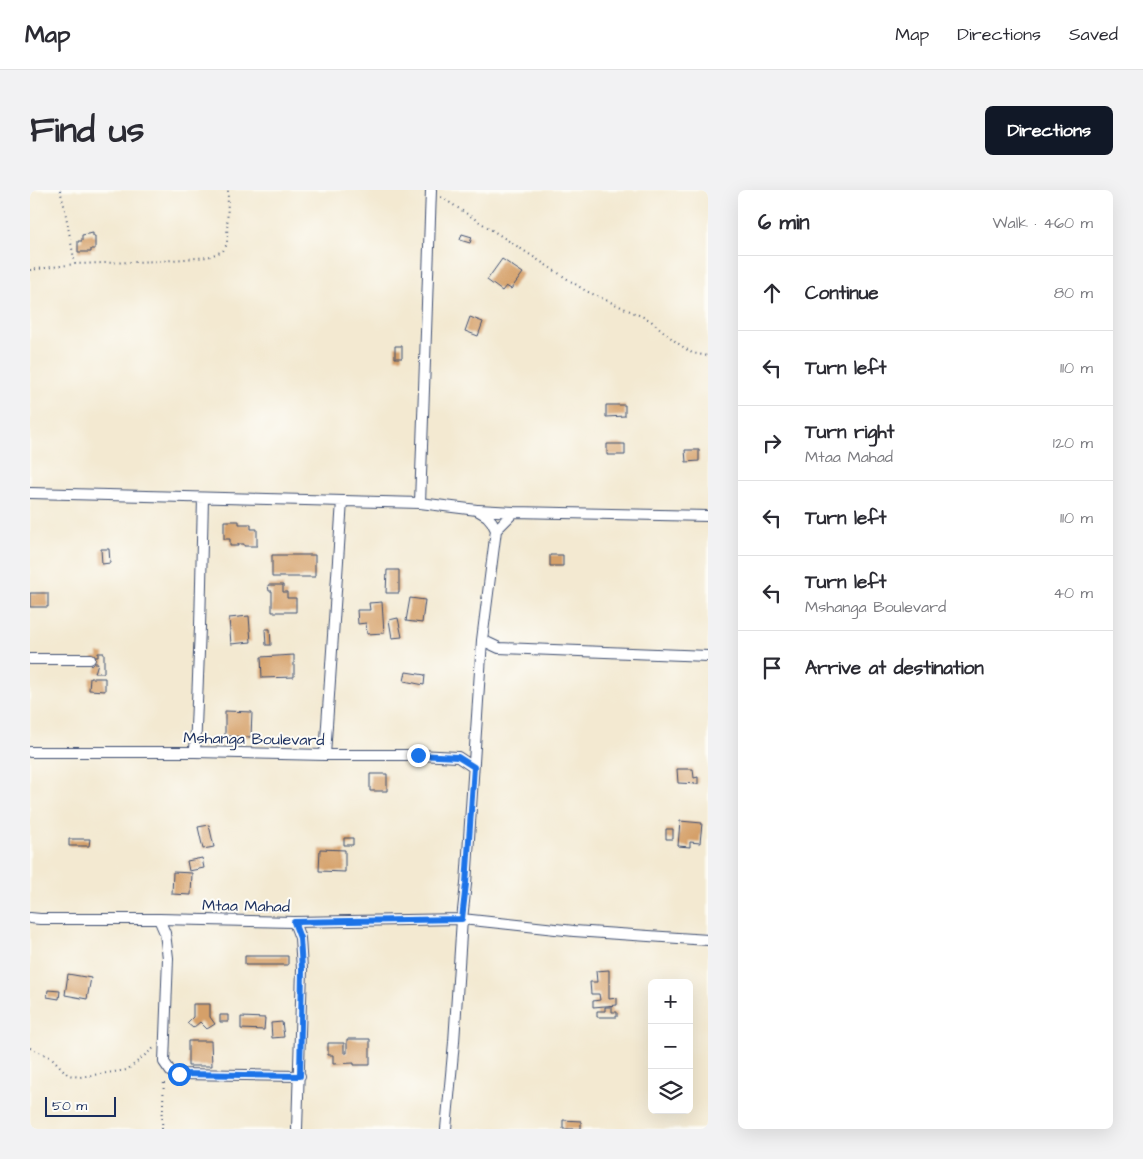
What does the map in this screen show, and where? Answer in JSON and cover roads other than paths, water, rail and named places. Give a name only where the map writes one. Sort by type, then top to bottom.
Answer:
[{"type":"street","points":[[420,503],[431,190]]},
{"type":"street","points":[[30,493],[420,503],[477,510],[514,512],[708,516]]},
{"type":"street","points":[[195,752],[203,498]]},
{"type":"street","points":[[325,755],[342,501]]},
{"type":"street","points":[[446,1129],[466,884],[482,640],[496,530],[487,516],[477,510]]},
{"type":"street","points":[[496,530],[514,512]]},
{"type":"street","points":[[482,640],[499,648],[708,656]]},
{"type":"street","points":[[30,659],[90,659]]},
{"type":"street","points":[[458,757],[475,744]]},
{"type":"street","name":"Mshanga Boulevard","points":[[30,752],[418,755],[458,757],[474,767]]},
{"type":"street","name":"Mtaa Mahad","points":[[30,918],[294,922],[462,919],[574,932],[708,940]]},
{"type":"street","points":[[159,919],[165,933],[168,958],[164,1062],[171,1072],[179,1074],[300,1076]]},
{"type":"street","points":[[294,922],[300,938],[302,969],[298,1129]]}]
